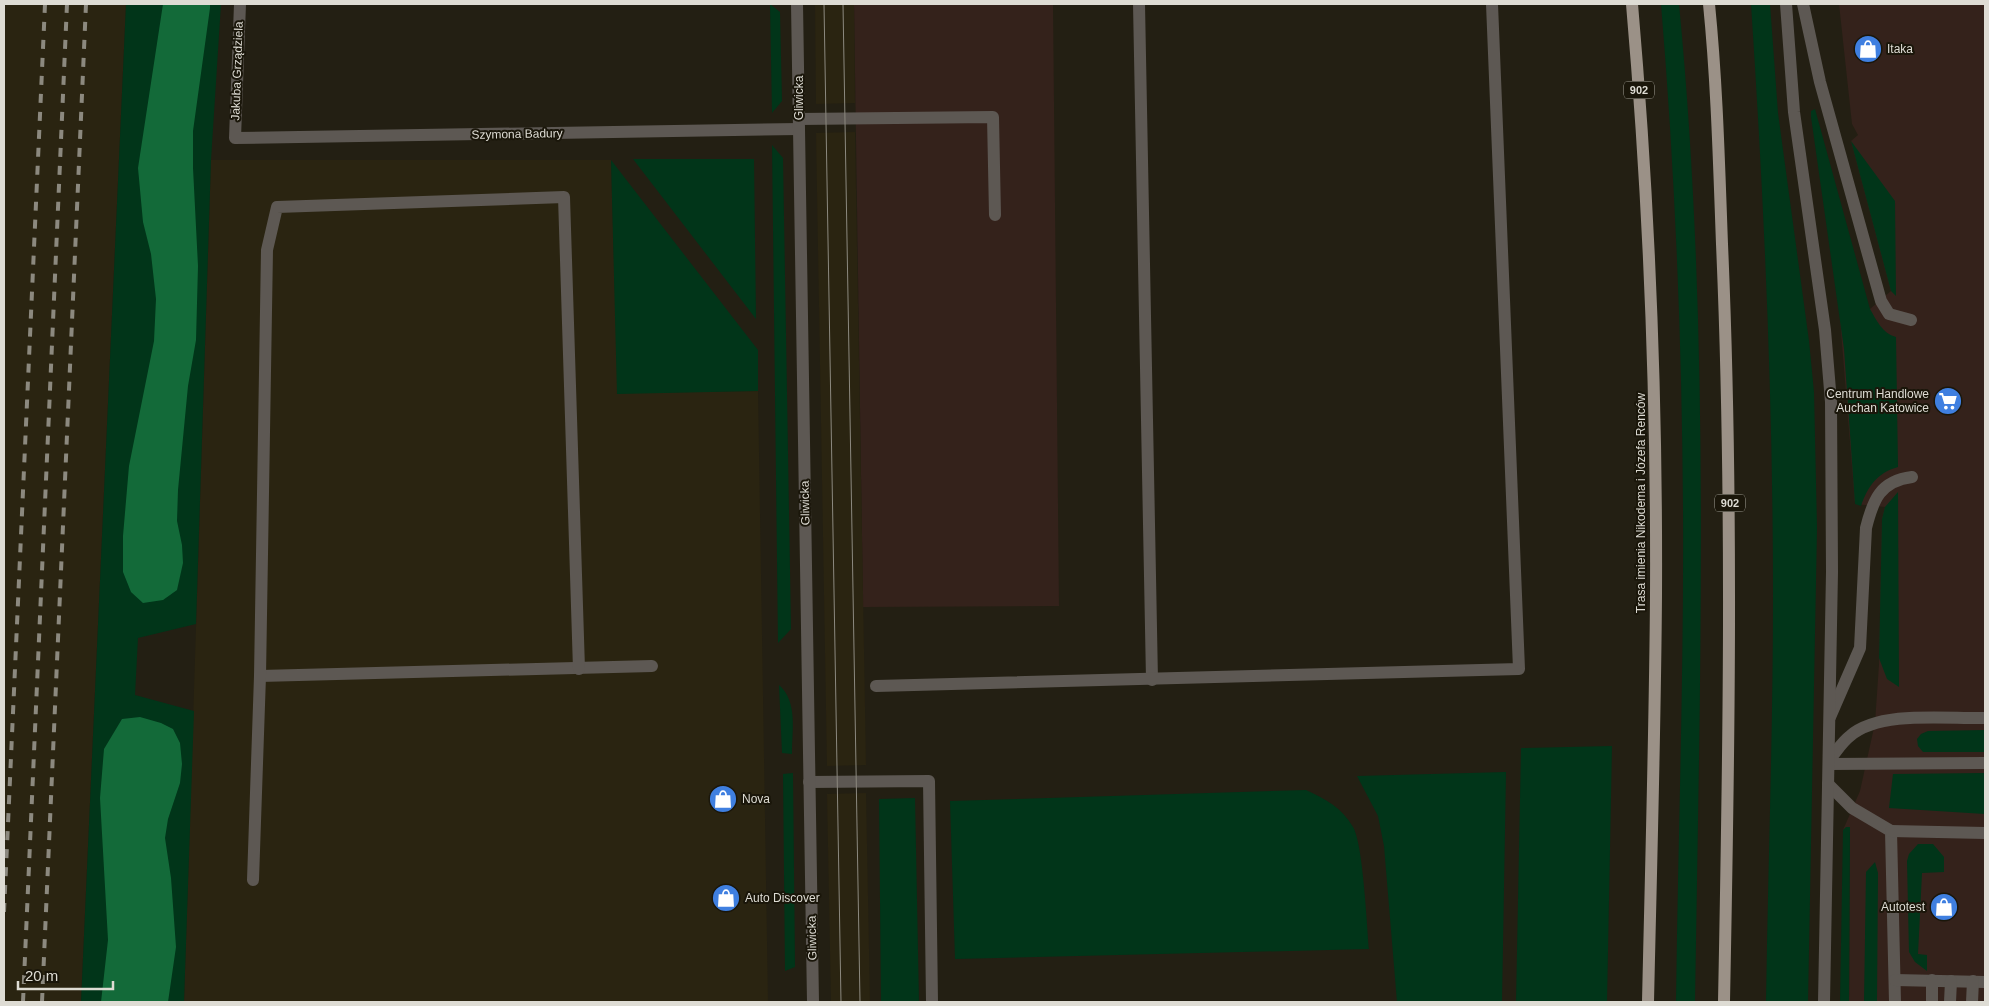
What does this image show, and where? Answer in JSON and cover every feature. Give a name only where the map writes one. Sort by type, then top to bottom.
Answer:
[{"type":"main road","name":"Trasa imienia Nikodema i Józefa Renców","points":[[1632,4],[1645,176],[1654,415],[1656,594],[1648,1002]]},
{"type":"main road","name":"902","points":[[1709,4],[1720,182],[1730,435],[1730,675],[1724,1002]]},
{"type":"street","name":"Jakuba Grządziela","points":[[235,138],[240,4]]},
{"type":"street","name":"Gliwicka","points":[[797,4],[813,1002]]},
{"type":"street","points":[[1139,4],[1152,680]]},
{"type":"street","points":[[876,686],[1519,669],[1492,4]]},
{"type":"street","points":[[1786,4],[1794,112],[1825,330],[1831,402],[1833,474],[1830,762],[1824,1002]]},
{"type":"street","points":[[1803,4],[1820,82],[1880,300],[1889,314],[1911,320]]},
{"type":"street","name":"Szymona Badury","points":[[235,138],[799,124],[993,117],[995,215]]},
{"type":"street","points":[[254,880],[260,676],[266,250],[276,206],[564,197],[579,669]]},
{"type":"street","points":[[1830,716],[1860,648],[1866,528],[1871,510],[1879,493],[1889,484],[1912,477]]},
{"type":"street","points":[[260,676],[652,666]]},
{"type":"street","points":[[1830,762],[1850,736],[1875,723],[1896,720],[1985,718]]},
{"type":"street","points":[[1830,762],[1985,764]]},
{"type":"street","points":[[810,782],[929,781],[932,1002]]},
{"type":"street","points":[[1828,784],[1852,808],[1891,831],[1985,832]]},
{"type":"street","points":[[1891,831],[1895,1002]]},
{"type":"street","points":[[1895,980],[1979,982],[1972,1002]]},
{"type":"street","points":[[1932,980],[1932,1002]]},
{"type":"street","points":[[1950,1002],[1951,981]]},
{"type":"shaded area","points":[[4,4],[126,4],[81,1002],[4,1002]]},
{"type":"shaded area","points":[[815,4],[854,4],[855,103],[816,104]]},
{"type":"shaded area","points":[[854,4],[1053,4],[1059,606],[863,607]]},
{"type":"shaded area","points":[[1839,4],[1985,4],[1985,1002],[1849,1002],[1850,828],[1843,830],[1860,791],[1875,723],[1879,664],[1882,519],[1885,507],[1855,504],[1840,319],[1870,309],[1891,291],[1851,141],[1858,135],[1852,124]]},
{"type":"shaded area","points":[[855,132],[866,765],[827,766],[816,133]]},
{"type":"shaded area","points":[[211,160],[611,160],[618,393],[758,391],[768,1002],[184,1002]]},
{"type":"shaded area","points":[[866,793],[870,1002],[831,1002],[827,794]]},
{"type":"green space","points":[[126,4],[221,4],[211,160],[196,624],[138,638],[135,695],[194,711],[184,1002],[81,1002]]},
{"type":"green space","points":[[163,4],[210,4],[210,8],[193,131],[198,266],[196,340],[188,386],[178,490],[177,521],[182,545],[183,563],[177,590],[163,600],[143,603],[131,592],[123,572],[123,536],[129,466],[154,341],[156,299],[151,254],[143,222],[138,168]]},
{"type":"green space","points":[[770,4],[780,12],[782,101],[772,113]]},
{"type":"green space","points":[[1661,4],[1679,4],[1689,128],[1696,253],[1701,503],[1701,628],[1695,1002],[1676,1002],[1683,633],[1683,510],[1674,194]]},
{"type":"green space","points":[[1751,4],[1770,4],[1778,113],[1809,341],[1814,392],[1817,528],[1808,1002],[1766,1002],[1772,697],[1773,522],[1767,300]]},
{"type":"green space","points":[[1815,109],[1870,309],[1883,330],[1896,337],[1898,467],[1884,473],[1874,481],[1861,506],[1855,504],[1844,349],[1811,117],[1811,111]]},
{"type":"green space","points":[[1851,141],[1895,201],[1896,296],[1891,291]]},
{"type":"green space","points":[[772,145],[783,158],[791,629],[778,643]]},
{"type":"green space","points":[[633,159],[754,159],[756,319]]},
{"type":"green space","points":[[611,160],[758,350],[758,391],[617,394]]},
{"type":"green space","points":[[1898,492],[1899,687],[1887,679],[1879,658],[1882,519],[1885,507]]},
{"type":"green space","points":[[779,685],[789,700],[793,717],[792,754],[782,753]]},
{"type":"green space","points":[[140,717],[161,723],[173,729],[180,743],[182,764],[180,783],[168,819],[165,838],[171,878],[176,947],[168,1002],[101,1002],[108,940],[100,798],[104,749],[122,719]]},
{"type":"green space","points":[[1985,730],[1985,752],[1923,752],[1918,746],[1917,739],[1921,734],[1928,731]]},
{"type":"green space","points":[[1612,746],[1607,1002],[1516,1002],[1521,748]]},
{"type":"green space","points":[[1506,772],[1502,1002],[1397,1002],[1384,846],[1378,816],[1357,776]]},
{"type":"green space","points":[[793,773],[795,967],[785,971],[783,774]]},
{"type":"green space","points":[[1985,773],[1985,814],[1889,808],[1893,774]]},
{"type":"green space","points":[[1306,790],[1333,805],[1344,814],[1353,827],[1362,867],[1369,949],[955,959],[950,801]]},
{"type":"green space","points":[[915,798],[919,1002],[881,1002],[879,799]]},
{"type":"green space","points":[[1846,827],[1850,827],[1849,1002],[1840,1002],[1843,830]]},
{"type":"green space","points":[[1918,844],[1933,844],[1944,857],[1944,872],[1922,873],[1918,954],[1927,955],[1927,971],[1915,962],[1909,952],[1907,861],[1909,854]]},
{"type":"green space","points":[[1875,862],[1878,873],[1877,1002],[1864,1002],[1866,872]]},
{"type":"tram line","points":[[824,4],[841,1002]]},
{"type":"tram line","points":[[843,4],[860,1002]]},
{"type":"railway","points":[[4,912],[45,4]]},
{"type":"railway","points":[[23,1002],[67,4]]},
{"type":"railway","points":[[42,1002],[86,4]]},
{"type":"place","name":"Itaka","points":[[1868,49]]},
{"type":"place","name":"Centrum Handlowe Auchan Katowice","points":[[1948,401]]},
{"type":"place","name":"Nova","points":[[723,799]]},
{"type":"place","name":"Auto Discover","points":[[726,898]]},
{"type":"place","name":"Autotest","points":[[1944,907]]}]
